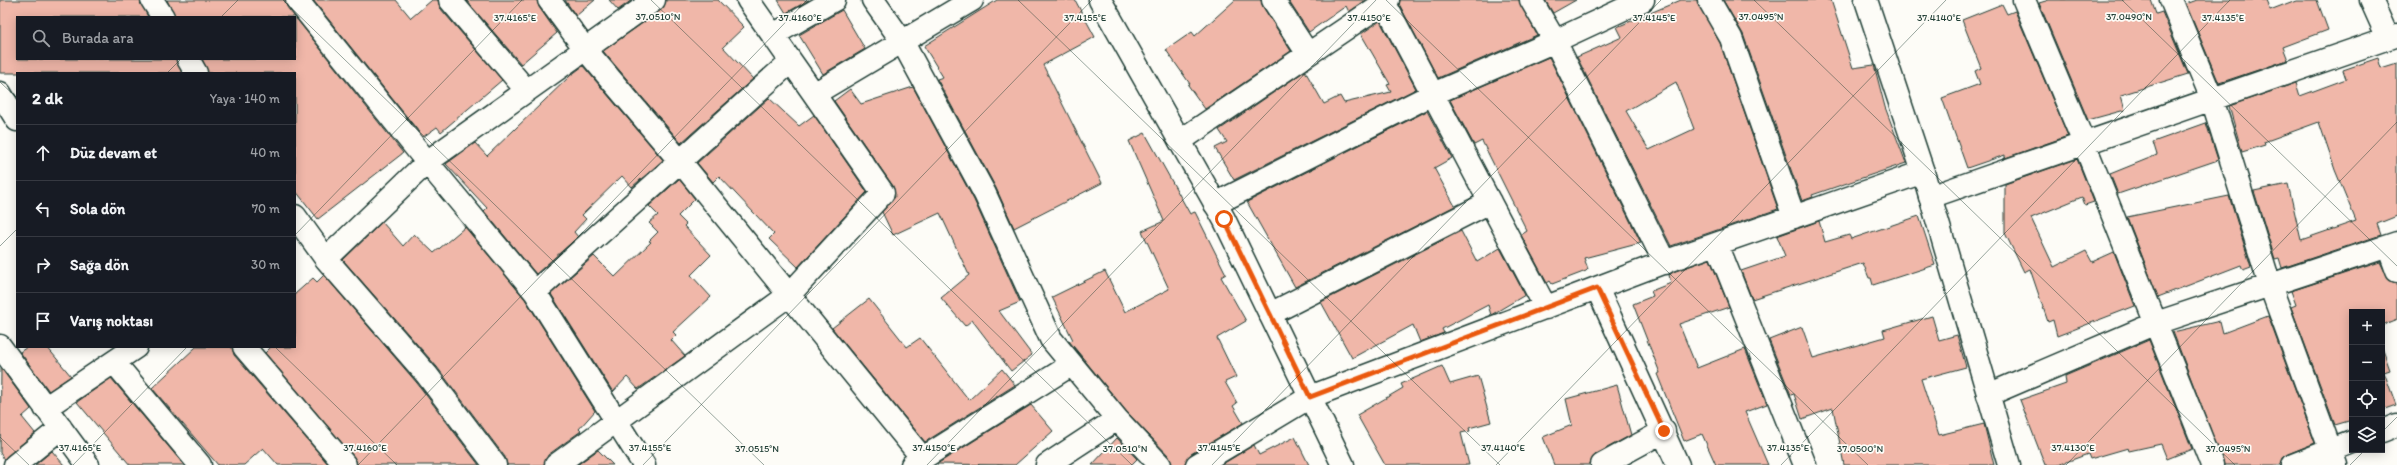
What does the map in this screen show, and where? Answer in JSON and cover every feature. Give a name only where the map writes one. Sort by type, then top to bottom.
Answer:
[{"type":"street","points":[[152,0],[161,16]]},
{"type":"street","points":[[297,0],[427,162],[535,292],[644,465]]},
{"type":"street","points":[[450,0],[526,90]]},
{"type":"street","points":[[549,0],[585,49],[679,160],[789,295],[918,462],[1071,365]]},
{"type":"street","points":[[326,259],[427,162],[654,0]]},
{"type":"street","points":[[556,465],[789,295],[883,193],[748,0]]},
{"type":"street","points":[[773,35],[834,0]]},
{"type":"street","points":[[873,0],[902,41],[985,194],[1051,339],[1117,419],[1160,465]]},
{"type":"street","points":[[814,94],[972,0]]},
{"type":"street","points":[[1100,0],[1215,204],[1343,465]]},
{"type":"street","points":[[1273,0],[1308,54]]},
{"type":"street","points":[[1531,0],[1554,41],[1665,263]]},
{"type":"street","points":[[1215,204],[1432,94],[1554,41],[1642,0]]},
{"type":"street","points":[[1709,0],[1731,38],[1794,217]]},
{"type":"street","points":[[1866,0],[1923,172],[2009,465]]},
{"type":"street","points":[[2024,0],[2084,143],[2212,465]]},
{"type":"street","points":[[2171,0],[2212,99],[2270,285],[2334,458]]},
{"type":"street","points":[[1930,197],[2392,36],[2371,0]]},
{"type":"street","points":[[1180,141],[1385,1],[1432,94],[1546,308]]},
{"type":"street","points":[[189,60],[195,72]]},
{"type":"street","points":[[535,292],[679,160],[790,62]]},
{"type":"street","points":[[0,93],[16,118]]},
{"type":"street","points":[[1197,465],[1310,397],[1665,263],[1923,172]]},
{"type":"street","points":[[1270,314],[1490,202]]},
{"type":"street","points":[[299,229],[427,375],[495,465]]},
{"type":"street","points":[[1717,244],[1805,465]]},
{"type":"street","points":[[1988,394],[2156,324],[2393,245],[2397,271]]},
{"type":"street","points":[[1597,288],[1664,431],[1678,465]]},
{"type":"street","points":[[0,346],[88,465]]},
{"type":"street","points":[[46,408],[135,348]]},
{"type":"street","points":[[245,348],[345,465]]},
{"type":"street","points":[[114,362],[200,465]]},
{"type":"street","points":[[1047,465],[1117,419]]},
{"type":"street","points":[[2385,430],[2397,425]]},
{"type":"street","points":[[15,465],[61,428]]},
{"type":"street","points":[[1602,465],[1664,431]]},
{"type":"street","points":[[2293,465],[2334,458],[2349,445]]},
{"type":"building","points":[[0,0],[140,0],[148,16],[16,16],[16,60],[176,60],[182,72],[16,72],[0,73]]},
{"type":"building","points":[[167,0],[285,0],[287,7],[294,16],[175,16]]},
{"type":"building","points":[[313,0],[396,0],[411,18],[432,0],[438,0],[440,8],[502,80],[441,132],[437,127],[423,137]]},
{"type":"building","points":[[466,0],[537,0],[539,7],[557,33],[521,64]]},
{"type":"building","points":[[565,0],[595,0],[576,16]]},
{"type":"building","points":[[609,0],[632,0],[618,10]]},
{"type":"building","points":[[666,0],[718,0],[744,27],[723,47],[753,79],[681,143],[603,51],[661,10]]},
{"type":"building","points":[[778,0],[809,0],[786,13]]},
{"type":"building","points":[[997,0],[1075,0],[1095,37],[1043,65],[1102,183],[1014,228],[996,188],[937,79],[943,77],[924,46]]},
{"type":"building","points":[[1235,0],[1261,0],[1263,7],[1291,51],[1205,109],[1188,85],[1190,84],[1166,50],[1192,32],[1195,36]]},
{"type":"building","points":[[1288,0],[1366,0],[1349,12],[1346,6],[1309,32]]},
{"type":"building","points":[[1400,0],[1519,0],[1537,35],[1438,78],[1399,4]]},
{"type":"building","points":[[1545,0],[1576,0],[1553,13]]},
{"type":"building","points":[[1681,0],[1697,0],[1720,43],[1778,209],[1671,246],[1577,57],[1622,37],[1617,27]],"holes":[[[1676,82],[1694,129],[1649,150],[1626,111]]]},
{"type":"building","points":[[1723,0],[1831,0],[1853,68],[1874,65],[1885,107],[1906,163],[1812,195],[1813,197],[1802,201],[1743,34]]},
{"type":"building","points":[[2049,0],[2151,0],[2156,14],[2162,12],[2188,74],[2121,95],[2125,110],[2088,120],[2039,3]]},
{"type":"building","points":[[2197,0],[2266,0],[2270,10],[2296,0],[2317,0],[2328,30],[2283,47],[2288,60],[2219,83],[2186,4]]},
{"type":"building","points":[[2002,4],[2007,14],[2015,11],[2068,136],[2005,158],[2005,155],[1967,168],[1942,98],[1980,84],[1975,71],[1981,68],[1962,20]]},
{"type":"building","points":[[842,10],[865,49],[823,74],[799,35]]},
{"type":"building","points":[[296,18],[403,153],[318,219],[296,191],[296,72],[208,72],[202,60],[296,60]]},
{"type":"building","points":[[1380,21],[1416,89],[1234,180],[1215,148],[1227,142],[1219,130],[1305,71],[1324,104],[1340,96],[1344,103],[1391,92],[1387,85],[1390,84],[1361,34]]},
{"type":"building","points":[[1549,57],[1641,243],[1584,258],[1588,269],[1586,271],[1552,284],[1550,281],[1547,283],[1521,235],[1527,231],[1482,141],[1474,145],[1450,100]]},
{"type":"building","points":[[2378,58],[2381,68],[2397,63],[2397,216],[2377,224],[2381,235],[2282,268],[2279,258],[2275,259],[2254,191],[2288,184],[2301,240],[2356,221],[2335,170],[2319,122],[2264,142],[2265,145],[2242,152],[2229,106],[2296,83],[2300,96],[2346,79],[2343,70]]},
{"type":"building","points":[[583,66],[663,160],[632,187],[622,176],[582,215],[586,219],[574,232],[578,237],[536,274],[484,211],[487,208],[446,164],[475,143],[487,156],[571,75]]},
{"type":"building","points":[[913,87],[974,200],[1020,302],[999,311],[1032,355],[1011,371],[972,320],[965,326],[941,298],[969,275],[940,213],[893,235],[882,212],[895,197],[893,186],[834,101],[850,89],[861,104]]},
{"type":"building","points":[[769,98],[799,126],[814,115],[867,192],[798,267],[769,239],[774,234],[719,176],[713,182],[697,163]]},
{"type":"building","points":[[1427,111],[1452,158],[1434,168],[1455,206],[1295,287],[1247,202]]},
{"type":"building","points":[[2206,123],[2218,160],[2118,194],[2110,174],[2157,155],[2153,142]]},
{"type":"building","points":[[1145,133],[1190,214],[1195,212],[1226,274],[1221,277],[1246,321],[1217,338],[1236,377],[1225,382],[1237,403],[1233,406],[1243,423],[1191,454],[1185,465],[1172,465],[1169,456],[1126,411],[1069,341],[1073,340],[1052,297],[1105,271],[1125,312],[1169,289],[1142,231],[1164,221],[1129,141]]},
{"type":"building","points":[[2077,159],[2094,202],[2085,205],[2082,197],[2031,218],[2054,267],[2086,251],[2092,262],[2114,252],[2135,306],[2057,336],[2053,320],[2048,322],[2030,269],[2024,272],[2005,233],[2005,184]]},
{"type":"building","points":[[679,179],[695,199],[678,216],[686,224],[684,226],[711,255],[691,275],[711,297],[673,332],[676,335],[671,340],[685,356],[638,389],[627,377],[613,392],[551,294],[594,256],[615,277],[651,242],[649,241],[658,232],[649,223],[658,215],[649,206]]},
{"type":"building","points":[[2229,196],[2251,267],[2243,270],[2241,265],[2158,297],[2127,217]]},
{"type":"building","points":[[1919,216],[1935,265],[1873,285],[1863,263],[1752,299],[1741,271],[1785,256],[1777,236],[1819,221],[1825,242],[1849,235],[1851,239]]},
{"type":"building","points":[[382,222],[403,246],[414,234],[434,253],[465,227],[525,299],[595,411],[579,429],[581,431],[548,455],[544,465],[507,465],[505,457],[437,367],[343,260]]},
{"type":"building","points":[[1461,231],[1477,262],[1500,248],[1525,295],[1491,315],[1488,305],[1442,329],[1444,333],[1420,342],[1413,325],[1352,358],[1321,302]]},
{"type":"building","points":[[1710,259],[1729,307],[1679,324],[1697,368],[1745,349],[1767,404],[1745,412],[1768,465],[1716,465],[1702,434],[1684,441],[1657,374],[1660,373],[1633,304],[1653,296],[1651,291],[1671,283],[1669,275],[1673,272]]},
{"type":"building","points":[[2380,262],[2389,280],[2397,283],[2397,320],[2385,325],[2385,309],[2349,309],[2349,421],[2335,425],[2291,307],[2296,305],[2291,291]]},
{"type":"building","points":[[324,275],[417,383],[479,465],[357,465],[354,457],[265,353],[270,348],[296,348],[296,293],[313,278],[317,282]]},
{"type":"building","points":[[869,299],[907,347],[920,338],[969,400],[1002,369],[1015,385],[925,442],[832,328]]},
{"type":"building","points":[[1932,316],[1939,340],[1957,335],[1966,367],[1921,379],[1939,435],[1984,424],[1994,465],[1844,465],[1833,408],[1802,419],[1794,394],[1791,395],[1769,340],[1802,327],[1813,358],[1885,337],[1883,330]]},
{"type":"building","points":[[2268,316],[2315,443],[2288,454],[2283,458],[2281,465],[2224,465],[2173,332],[2220,321],[2223,333]]},
{"type":"building","points":[[2149,340],[2192,449],[2167,459],[2161,444],[2129,451],[2128,448],[2090,459],[2088,454],[2058,465],[2045,465],[2020,400],[2066,384],[2065,376]]},
{"type":"building","points":[[26,348],[48,348],[71,376],[49,391],[20,352]]},
{"type":"building","points":[[195,348],[232,348],[234,355],[329,465],[278,465],[263,448],[244,465],[218,465],[152,388]]},
{"type":"building","points":[[2385,356],[2390,370],[2385,372]]},
{"type":"building","points":[[1442,366],[1450,384],[1478,376],[1491,422],[1469,428],[1470,431],[1461,433],[1469,465],[1385,465],[1357,415],[1403,388],[1401,384]]},
{"type":"building","points":[[1,368],[31,409],[22,417],[35,433],[4,459],[0,453]]},
{"type":"building","points":[[2385,375],[2396,405],[2385,409]]},
{"type":"building","points":[[111,378],[184,465],[130,465],[77,402]]},
{"type":"building","points":[[1617,385],[1631,435],[1596,454],[1589,465],[1554,465],[1543,437],[1572,425],[1566,399]]},
{"type":"building","points":[[1031,405],[1053,431],[1015,465],[937,464]]},
{"type":"building","points":[[1295,437],[1309,465],[1221,465],[1254,445],[1259,455]]},
{"type":"building","points":[[1117,438],[1137,459],[1131,465],[1092,465]]},
{"type":"building","points":[[598,450],[613,465],[577,465]]},
{"type":"building","points":[[52,451],[64,465],[35,465]]},
{"type":"route","points":[[1224,219],[1310,397],[1597,288],[1664,431]]}]
